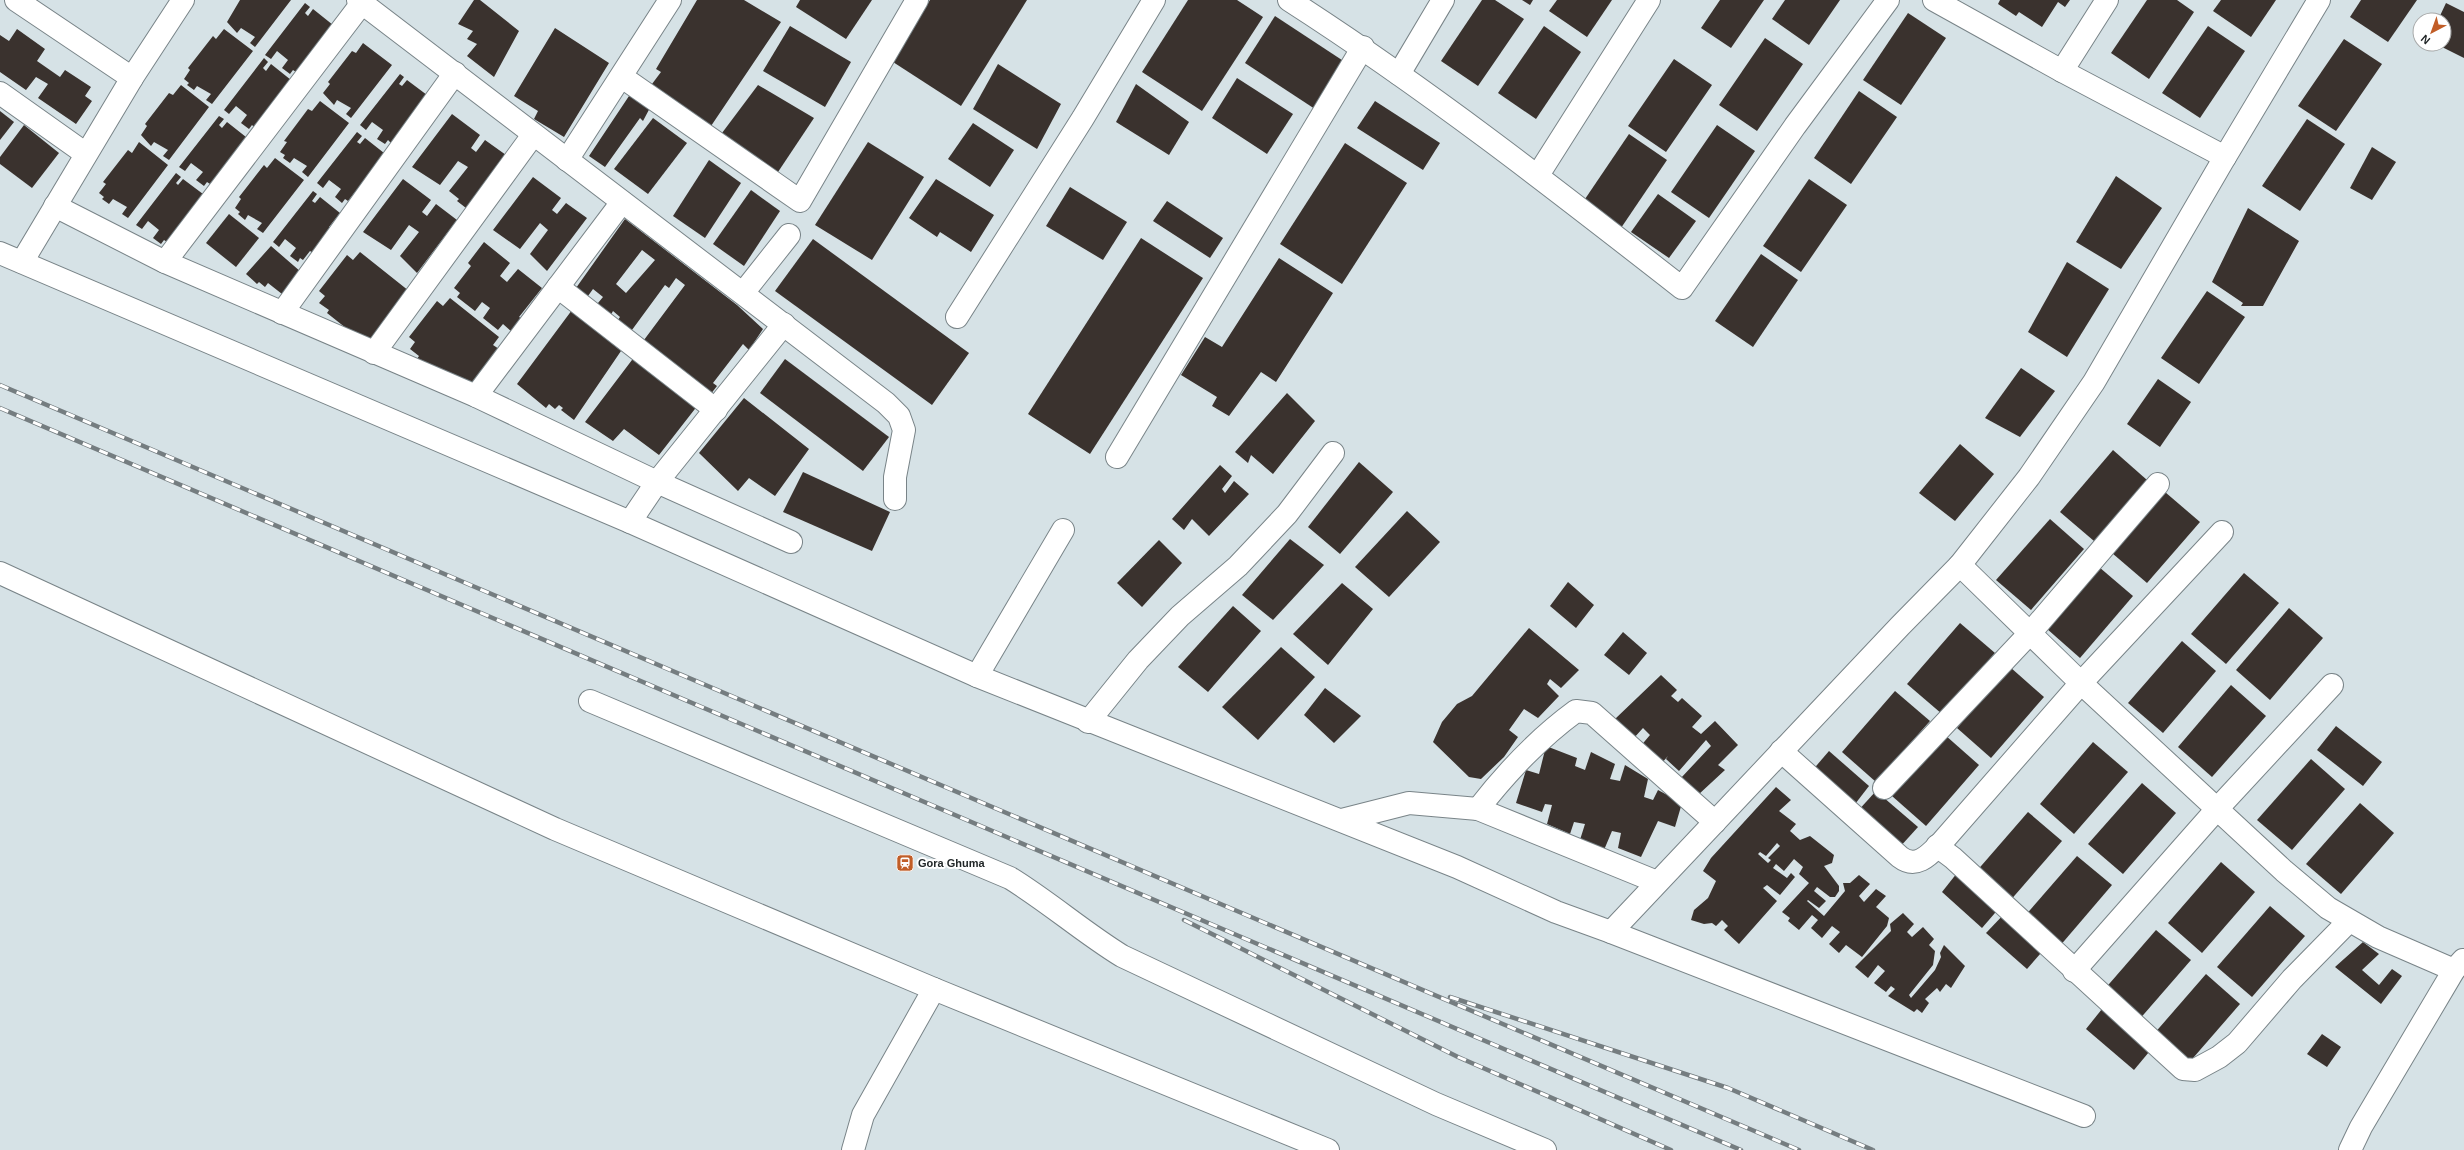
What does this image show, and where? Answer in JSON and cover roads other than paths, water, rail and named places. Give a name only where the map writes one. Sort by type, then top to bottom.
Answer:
[{"type":"street","points":[[16,0],[132,78]]},
{"type":"street","points":[[22,262],[132,78],[183,0]]},
{"type":"street","points":[[567,160],[622,77],[670,0]]},
{"type":"street","points":[[622,77],[800,202],[917,0]]},
{"type":"street","points":[[957,317],[1083,118],[1154,0]]},
{"type":"street","points":[[1290,0],[1363,47],[1538,175],[1682,288],[1795,126],[1888,0]]},
{"type":"street","points":[[1399,74],[1444,0]]},
{"type":"street","points":[[1538,175],[1649,0]]},
{"type":"street","points":[[1934,0],[2062,71],[2225,157]]},
{"type":"street","points":[[2062,71],[2107,0]]},
{"type":"street","points":[[1611,932],[1781,751],[1960,565],[2029,477],[2094,382],[2225,157],[2319,0]]},
{"type":"street","points":[[165,262],[360,1],[455,73],[533,135],[784,324],[886,403],[899,416],[904,430],[895,476],[895,499]]},
{"type":"street","points":[[1117,457],[1363,47]]},
{"type":"street","points":[[282,313],[455,73]]},
{"type":"street","points":[[0,93],[86,154]]},
{"type":"street","points":[[374,353],[533,135]]},
{"type":"street","points":[[476,396],[622,202]]},
{"type":"street","points":[[55,206],[165,262],[476,396],[657,482],[791,542]]},
{"type":"street","points":[[743,293],[789,235]]},
{"type":"street","points":[[0,253],[630,522],[977,676],[1088,722],[1457,866],[1556,912],[2084,1116]]},
{"type":"street","points":[[558,287],[716,410]]},
{"type":"street","points":[[630,522],[657,482],[784,324]]},
{"type":"street","points":[[1088,722],[1138,660],[1180,616],[1238,566],[1287,514],[1333,453]]},
{"type":"street","points":[[1884,788],[2031,632],[2158,484]]},
{"type":"street","points":[[977,676],[1063,530]]},
{"type":"street","points":[[1781,751],[1905,861],[1913,863],[1921,861],[1937,846],[2081,683],[2222,532]]},
{"type":"street","points":[[1960,565],[2031,632],[2081,683],[2300,885],[2328,908],[2378,937],[2459,964],[2361,1127],[2350,1150]]},
{"type":"street","points":[[0,573],[555,829],[934,989],[1328,1150]]},
{"type":"street","points":[[2074,971],[2217,809],[2332,685]]},
{"type":"street","points":[[590,701],[1003,874],[1038,895],[1089,935],[1122,956],[1436,1104],[1545,1150]]},
{"type":"street","points":[[1478,809],[1494,788],[1544,737],[1576,711],[1592,713],[1715,822]]},
{"type":"street","points":[[1342,820],[1409,803],[1478,809],[1657,882]]},
{"type":"street","points":[[1937,846],[1953,858],[2047,943],[2074,971],[2115,1005],[2182,1069],[2195,1070],[2219,1057],[2237,1043],[2292,979],[2349,921]]},
{"type":"street","points":[[853,1150],[863,1115],[934,989]]},
{"type":"railway","points":[[0,385],[1799,1150]]},
{"type":"railway","points":[[0,408],[1741,1150]]},
{"type":"railway","points":[[1184,920],[1458,1057],[1671,1150]]},
{"type":"railway","points":[[1450,997],[1728,1088],[1873,1150]]},
{"type":"place","name":"Gora Ghuma","points":[[905,863]]}]
